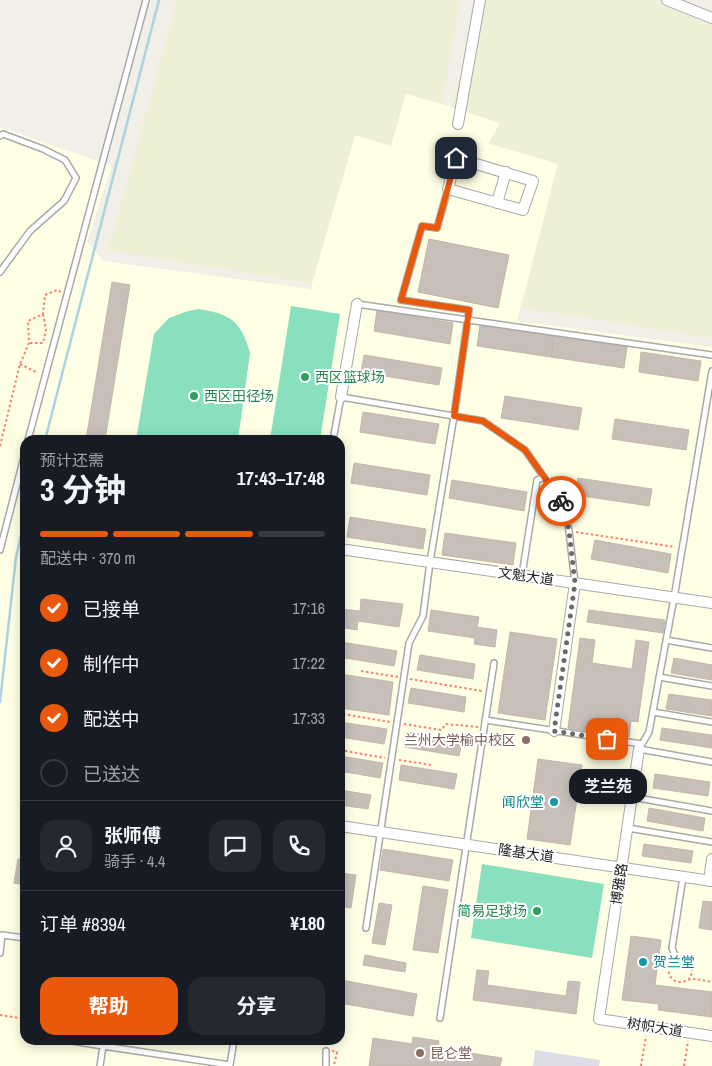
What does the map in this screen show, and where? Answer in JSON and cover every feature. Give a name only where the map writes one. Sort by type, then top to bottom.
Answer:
[{"type":"street","points":[[458,124],[480,0]]},
{"type":"street","points":[[666,0],[712,18]]},
{"type":"street","points":[[456,158],[506,172],[533,181],[523,210],[448,189],[456,158]]},
{"type":"street","points":[[497,203],[506,172]]},
{"type":"street","points":[[341,397],[357,304]]},
{"type":"street","name":"文魁大道","points":[[345,550],[712,603]]},
{"type":"street","points":[[554,731],[575,583]]},
{"type":"street","name":"博雅路","points":[[599,1019],[641,747]]},
{"type":"street","name":"隆基大道","points":[[345,827],[711,881]]},
{"type":"street","points":[[711,881],[712,859]]},
{"type":"street","name":"树帜大道","points":[[599,1019],[712,1036]]},
{"type":"lane","points":[[29,435],[146,0]]},
{"type":"lane","points":[[0,136],[3,134],[43,149],[64,160],[76,178],[64,201],[30,231],[0,272]]},
{"type":"lane","points":[[366,928],[409,643],[423,616],[469,310],[401,300],[422,226],[437,228],[448,189]]},
{"type":"lane","points":[[357,304],[712,354]]},
{"type":"lane","points":[[641,747],[649,732],[653,712],[712,371]]},
{"type":"lane","points":[[334,435],[341,397],[483,421],[525,450],[564,506],[575,583]]},
{"type":"lane","points":[[0,550],[20,472]]},
{"type":"lane","points":[[522,576],[537,480],[544,477]]},
{"type":"lane","points":[[666,640],[712,648]]},
{"type":"lane","points":[[440,1018],[494,664]]},
{"type":"lane","points":[[659,677],[712,686]]},
{"type":"lane","points":[[653,712],[712,722]]},
{"type":"lane","points":[[485,720],[641,747],[712,762]]},
{"type":"lane","points":[[632,798],[712,811]]},
{"type":"lane","points":[[628,828],[712,842]]},
{"type":"lane","points":[[676,958],[672,948],[683,877]]},
{"type":"lane","points":[[0,953],[2,935],[20,937]]},
{"type":"lane","points":[[100,1066],[104,1045]]},
{"type":"lane","points":[[115,1045],[221,1065],[230,1065],[233,1045]]},
{"type":"lane","points":[[326,1051],[326,1066]]},
{"type":"path","points":[[29,343],[43,343],[46,330],[43,314],[45,295],[57,290],[67,294]]},
{"type":"path","points":[[0,446],[20,364],[29,343],[28,321],[43,314]]},
{"type":"path","points":[[20,364],[45,377]]},
{"type":"path","points":[[569,531],[682,548]]},
{"type":"path","points":[[361,671],[482,690],[483,698]]},
{"type":"path","points":[[345,714],[441,730],[446,724],[484,728]]},
{"type":"path","points":[[689,979],[693,970],[689,961],[680,958],[672,961],[669,965],[669,975],[672,979],[680,982],[689,979],[712,982]]},
{"type":"path","points":[[0,1015],[20,1018]]},
{"type":"path","points":[[641,1066],[647,1026]]},
{"type":"path","points":[[684,1066],[689,1032]]},
{"type":"path","points":[[326,1051],[337,1052],[334,1066]]},
{"type":"shaded area","points":[[177,0],[460,0],[442,104],[406,94],[391,146],[355,135],[312,283],[108,251]]},
{"type":"shaded area","points":[[481,0],[650,0],[712,25],[712,338],[522,308],[558,164],[488,143],[501,123],[452,107]]},
{"type":"shaded area","name":"兰州大学榆中校区","points":[[406,94],[499,123],[491,144],[558,163],[517,321],[712,347],[712,1066],[0,1066],[0,127],[112,166],[87,242],[104,261],[312,289],[312,283],[355,135]]},
{"type":"shaded area","points":[[535,1050],[600,1060],[599,1066],[533,1066]]},
{"type":"green space","name":"西区篮球场","points":[[291,306],[340,314],[321,435],[271,435]]},
{"type":"green space","name":"西区田径场","points":[[198,309],[218,313],[233,320],[243,333],[250,353],[239,435],[137,435],[154,334],[169,318]]},
{"type":"green space","name":"简易足球场","points":[[482,864],[604,884],[592,958],[471,938]]},
{"type":"building","points":[[429,239],[509,255],[498,308],[418,292]]},
{"type":"building","points":[[112,282],[130,285],[106,435],[87,435]]},
{"type":"building","points":[[377,310],[453,323],[450,344],[374,331]]},
{"type":"building","points":[[480,325],[554,336],[551,357],[477,346]]},
{"type":"building","points":[[554,336],[627,347],[624,368],[551,357]]},
{"type":"building","points":[[641,352],[701,361],[698,381],[639,372]]},
{"type":"building","points":[[364,355],[442,368],[439,385],[361,372]]},
{"type":"building","points":[[505,396],[582,408],[578,430],[501,418]]},
{"type":"building","points":[[363,412],[439,424],[435,444],[360,432]]},
{"type":"building","points":[[615,419],[689,430],[686,450],[612,439]]},
{"type":"building","points":[[354,463],[430,475],[427,495],[351,483]]},
{"type":"building","points":[[578,478],[652,489],[649,506],[576,495]]},
{"type":"building","points":[[452,480],[527,492],[524,511],[449,498]]},
{"type":"building","points":[[350,517],[426,529],[423,549],[347,537]]},
{"type":"building","points":[[445,533],[516,543],[513,565],[442,555]]},
{"type":"building","points":[[595,540],[671,554],[668,573],[591,559]]},
{"type":"building","points":[[361,599],[403,604],[399,627],[358,621],[357,630],[345,628],[345,610],[360,611]]},
{"type":"building","points":[[431,610],[479,617],[477,627],[497,630],[495,647],[474,644],[475,638],[428,631]]},
{"type":"building","points":[[589,610],[665,620],[663,633],[587,622]]},
{"type":"building","points":[[510,632],[557,639],[545,720],[498,713]]},
{"type":"building","points":[[580,638],[595,640],[592,663],[632,669],[636,640],[649,642],[638,722],[631,721],[629,737],[568,728]]},
{"type":"building","points":[[345,643],[397,651],[394,666],[345,658]]},
{"type":"building","points":[[420,655],[475,664],[473,679],[417,670]]},
{"type":"building","points":[[674,658],[712,665],[712,680],[671,673]]},
{"type":"building","points":[[345,675],[393,682],[389,715],[345,709]]},
{"type":"building","points":[[411,688],[466,697],[464,712],[408,703]]},
{"type":"building","points":[[669,694],[712,700],[712,716],[666,709]]},
{"type":"building","points":[[345,723],[387,729],[384,744],[345,738]]},
{"type":"building","points":[[662,728],[712,735],[712,748],[660,740]]},
{"type":"building","points":[[406,732],[462,741],[459,756],[404,747]]},
{"type":"building","points":[[345,757],[383,763],[380,778],[345,772]]},
{"type":"building","name":"闻欣堂","points":[[538,759],[582,765],[570,845],[527,839]]},
{"type":"building","points":[[401,765],[457,774],[454,789],[399,780]]},
{"type":"building","points":[[599,773],[620,777],[617,801],[596,797]]},
{"type":"building","points":[[655,774],[710,782],[708,796],[653,788]]},
{"type":"building","points":[[345,791],[371,795],[368,809],[345,806]]},
{"type":"building","points":[[649,808],[705,818],[703,831],[647,821]]},
{"type":"building","points":[[644,844],[693,851],[691,863],[642,856]]},
{"type":"building","points":[[383,849],[453,860],[449,881],[380,870]]},
{"type":"building","points":[[18,859],[20,859],[20,884],[14,883]]},
{"type":"building","points":[[345,874],[356,875],[351,908],[345,907]]},
{"type":"building","points":[[423,886],[448,890],[438,953],[413,950]]},
{"type":"building","name":"贺兰堂","points":[[703,901],[712,902],[712,930],[699,928]]},
{"type":"building","points":[[379,903],[392,905],[385,945],[372,943]]},
{"type":"building","name":"贺兰堂","points":[[631,936],[661,940],[655,985],[712,992],[712,1017],[658,1010],[659,1004],[622,1000]]},
{"type":"building","points":[[365,955],[406,963],[405,972],[363,965]]},
{"type":"building","points":[[477,970],[489,971],[487,985],[566,996],[568,981],[580,982],[576,1014],[473,1000]]},
{"type":"building","points":[[345,981],[417,994],[413,1016],[345,1004]]},
{"type":"building","name":"昆仑堂","points":[[413,1037],[439,1041],[438,1048],[502,1058],[500,1066],[369,1066],[373,1038],[412,1044]]},
{"type":"waterway","points":[[46,435],[159,0]]},
{"type":"waterway","points":[[0,702],[16,557],[20,540]]},
{"type":"way so far","points":[[561,501],[564,506],[569,531],[575,583],[554,731],[607,739]]},
{"type":"place","name":"西区篮球场","points":[[305,377]]},
{"type":"place","name":"西区田径场","points":[[194,396]]},
{"type":"place","name":"芝兰苑","points":[[607,739]]},
{"type":"place","name":"兰州大学榆中校区","points":[[526,740]]},
{"type":"place","name":"闻欣堂","points":[[554,802]]},
{"type":"place","name":"简易足球场","points":[[537,911]]},
{"type":"place","name":"贺兰堂","points":[[643,962]]},
{"type":"place","name":"昆仑堂","points":[[420,1053]]},
{"type":"route","points":[[456,158],[437,228],[422,226],[401,300],[469,310],[454,416],[483,421],[525,450],[561,501]]}]
